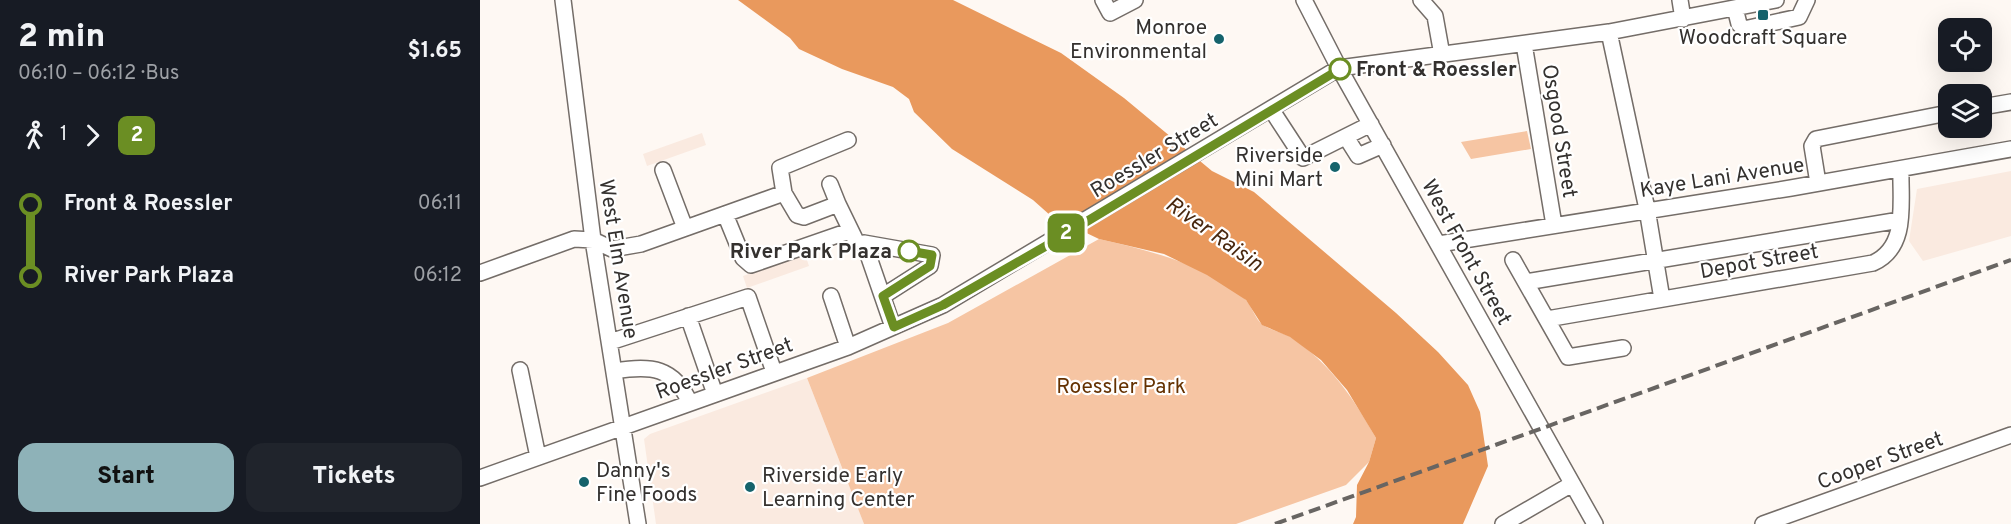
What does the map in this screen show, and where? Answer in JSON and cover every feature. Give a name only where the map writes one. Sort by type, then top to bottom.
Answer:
[{"type":"street","name":"West Elm Avenue","points":[[563,0],[593,240],[638,524]]},
{"type":"street","points":[[1106,7],[1135,0]]},
{"type":"street","name":"West Front Street","points":[[1304,0],[1340,69],[1595,524]]},
{"type":"street","points":[[1421,0],[1435,16],[1442,55]]},
{"type":"street","points":[[1680,0],[1683,19]]},
{"type":"street","points":[[1340,69],[1609,32],[1776,0]]},
{"type":"street","points":[[1735,8],[1739,24],[1744,29],[1799,17],[1807,0]]},
{"type":"street","points":[[1609,32],[1647,209],[1662,299]]},
{"type":"street","name":"Osgood Street","points":[[1524,44],[1554,225]]},
{"type":"street","name":"Roessler Street","points":[[480,478],[848,347],[943,305],[1046,246],[1340,69]]},
{"type":"street","points":[[1992,105],[2011,102]]},
{"type":"street","points":[[1271,109],[1303,158],[1371,124]]},
{"type":"street","points":[[1818,183],[1812,146],[1816,139],[1938,116]]},
{"type":"street","points":[[1346,137],[1358,156],[1383,145]]},
{"type":"street","points":[[838,204],[804,217],[797,215],[784,193],[780,168],[848,140]]},
{"type":"street","name":"Kaye Lani Avenue","points":[[1439,244],[1818,183],[2011,149]]},
{"type":"street","name":"Depot Street","points":[[1547,319],[1873,263],[1885,258],[1894,248],[1899,234],[1901,169]]},
{"type":"street","points":[[663,170],[685,228]]},
{"type":"street","points":[[830,184],[849,231],[855,240],[932,255],[930,266],[883,296]]},
{"type":"street","points":[[480,273],[574,239],[593,240],[612,249],[622,249],[784,193]]},
{"type":"street","points":[[725,214],[743,258],[751,265],[849,231]]},
{"type":"street","points":[[1526,282],[1900,220]]},
{"type":"street","points":[[864,243],[894,327]]},
{"type":"street","points":[[1513,260],[1568,357],[1623,348]]},
{"type":"street","points":[[831,296],[848,347]]},
{"type":"street","points":[[610,342],[748,297],[774,372]]},
{"type":"street","points":[[688,316],[715,394]]},
{"type":"street","points":[[615,371],[643,366],[668,375],[681,384],[690,403]]},
{"type":"street","points":[[520,370],[538,458]]},
{"type":"street","name":"Cooper Street","points":[[1763,524],[2011,435]]},
{"type":"street","points":[[1503,524],[1572,484]]},
{"type":"shaded area","points":[[702,133],[706,145],[647,166],[643,154]]},
{"type":"shaded area","points":[[2011,171],[2011,236],[1923,261],[1909,241],[1917,189]]},
{"type":"shaded area","points":[[805,254],[809,266],[747,288],[743,276]]},
{"type":"shaded area","name":"Riverside Early Learning Center","points":[[807,378],[864,524],[656,524],[644,439],[650,434]]},
{"type":"green space","points":[[1527,131],[1531,149],[1471,159],[1461,142]]},
{"type":"green space","name":"Roessler Park","points":[[1099,239],[1176,260],[1212,276],[1245,299],[1263,325],[1289,336],[1306,348],[1340,383],[1376,438],[1369,462],[1346,485],[1236,524],[864,524],[807,378],[948,323]]},
{"type":"water","name":"River Raisin","points":[[738,0],[953,0],[1061,53],[1124,98],[1212,171],[1254,192],[1396,313],[1438,352],[1468,385],[1480,412],[1488,466],[1463,524],[1353,524],[1356,517],[1357,485],[1369,462],[1376,438],[1347,390],[1321,360],[1290,337],[1262,325],[1246,300],[1207,275],[1164,254],[1099,239],[1051,216],[1033,200],[952,149],[914,112],[909,99],[893,87],[842,69],[799,49],[790,38]]},
{"type":"railway","points":[[1275,524],[2011,260]]},
{"type":"bus line","name":"2","points":[[909,251],[932,255],[930,266],[883,296],[894,327],[943,305],[1046,246],[1185,160],[1340,69]]},
{"type":"place","name":"Woodcraft Square","points":[[1763,15]]},
{"type":"place","name":"Monroe Environmental","points":[[1219,39]]},
{"type":"place","name":"Front & Roessler","points":[[1340,69]]},
{"type":"place","name":"Riverside Mini Mart","points":[[1335,167]]},
{"type":"place","name":"River Park Plaza","points":[[909,251]]},
{"type":"place","name":"Danny's Fine Foods","points":[[584,482]]},
{"type":"place","name":"Riverside Early Learning Center","points":[[750,487]]}]
